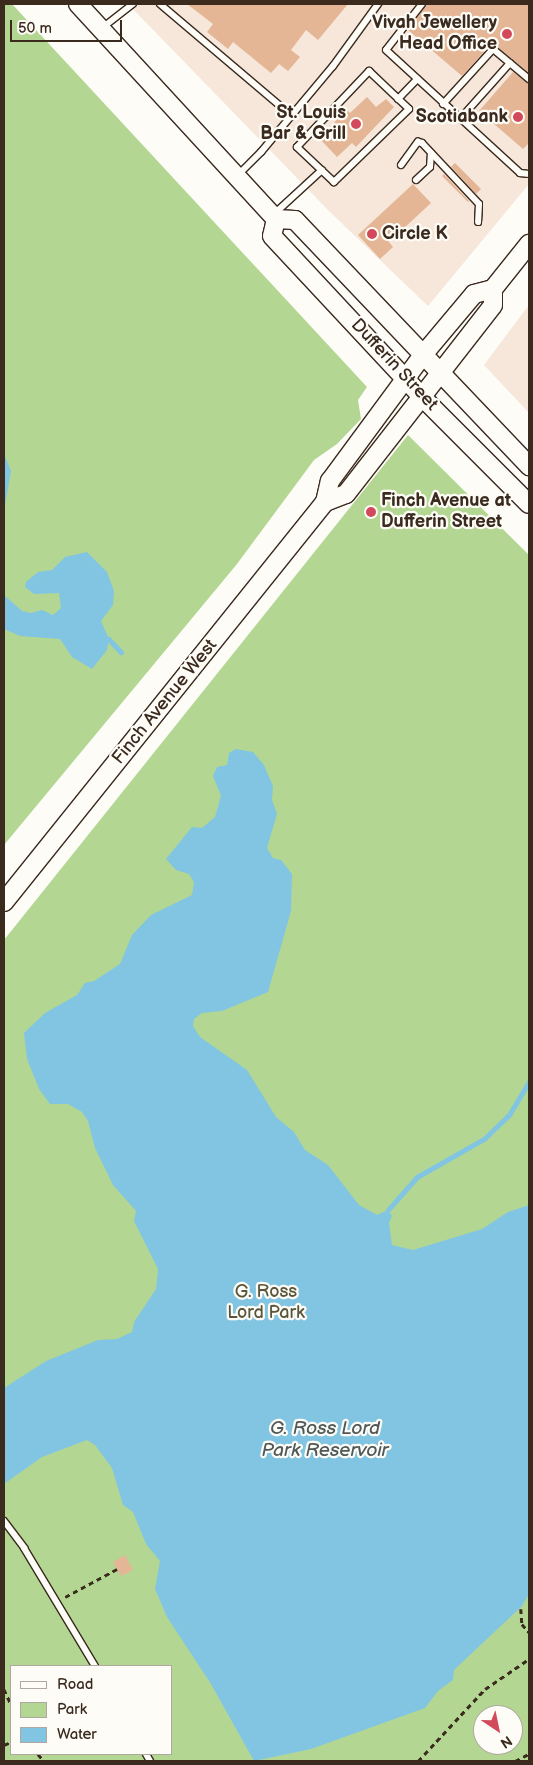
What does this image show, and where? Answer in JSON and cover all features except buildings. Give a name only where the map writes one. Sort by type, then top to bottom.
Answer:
[{"type":"main road","points":[[78,4],[275,217]]},
{"type":"main road","name":"Dufferin Street","points":[[529,466],[438,374],[294,220],[275,217],[272,236],[422,396],[529,504]]},
{"type":"main road","name":"Finch Avenue West","points":[[4,902],[325,502],[330,480],[422,356],[474,294],[493,288],[529,244]]},
{"type":"main road","name":"Finch Avenue West","points":[[325,502],[346,494],[493,306],[493,288]]},
{"type":"lane","points":[[101,29],[133,4]]},
{"type":"lane","points":[[160,4],[291,116]]},
{"type":"lane","points":[[237,176],[291,116],[378,4]]},
{"type":"lane","points":[[422,4],[386,50],[460,120],[520,173],[529,173]]},
{"type":"lane","points":[[444,104],[493,49],[529,79]]},
{"type":"lane","points":[[460,120],[510,63]]},
{"type":"lane","points":[[369,71],[409,109],[334,182],[322,170],[297,147],[369,71]]},
{"type":"lane","points":[[398,99],[417,80]]},
{"type":"lane","points":[[401,165],[418,142],[431,153],[479,204],[478,222]]},
{"type":"lane","points":[[416,180],[430,167],[431,153]]},
{"type":"lane","points":[[275,217],[322,170]]},
{"type":"lane","points":[[4,1521],[57,1602],[93,1665]]},
{"type":"path","points":[[57,1602],[117,1570]]},
{"type":"path","points":[[520,1609],[522,1624],[529,1632]]},
{"type":"path","points":[[418,1761],[485,1689],[529,1659]]},
{"type":"path","points":[[4,1689],[10,1702]]},
{"type":"path","points":[[516,1761],[529,1754]]},
{"type":"path","points":[[390,1761],[409,1761]]},
{"type":"shaded area","points":[[128,4],[529,4],[529,184],[428,306],[329,211]]},
{"type":"shaded area","points":[[529,305],[529,413],[484,365]]},
{"type":"green space","points":[[4,4],[12,4],[367,387],[358,400],[361,419],[337,444],[314,460],[237,564],[4,845]]},
{"type":"green space","name":"G. Ross Lord Park","points":[[408,435],[529,555],[529,1761],[4,1761],[4,940]]},
{"type":"water","points":[[4,454],[11,471],[4,511]]},
{"type":"water","points":[[87,552],[107,572],[114,591],[113,605],[101,621],[109,639],[107,650],[92,669],[72,657],[60,639],[20,636],[4,629],[4,595],[22,611],[31,613],[42,610],[53,615],[61,608],[59,593],[34,594],[25,587],[26,582],[38,572],[52,570],[65,557]]},
{"type":"water","name":"G. Ross Lord Park Reservoir","points":[[236,749],[253,752],[264,765],[273,786],[272,800],[277,814],[267,848],[273,858],[281,860],[292,874],[291,911],[268,992],[222,1011],[202,1013],[194,1019],[193,1026],[200,1037],[247,1070],[276,1117],[294,1132],[305,1150],[328,1165],[359,1205],[377,1215],[388,1210],[392,1216],[389,1223],[392,1245],[413,1250],[482,1229],[508,1212],[529,1205],[529,1594],[522,1606],[454,1670],[453,1680],[438,1691],[425,1708],[311,1749],[254,1761],[211,1684],[167,1617],[155,1589],[160,1561],[146,1544],[133,1512],[123,1505],[112,1468],[95,1445],[87,1440],[42,1457],[4,1484],[4,1388],[46,1361],[98,1340],[117,1339],[132,1332],[134,1322],[156,1289],[158,1269],[134,1221],[136,1211],[113,1185],[95,1148],[88,1121],[82,1112],[68,1104],[50,1104],[39,1089],[27,1059],[24,1033],[45,1013],[77,995],[85,983],[94,981],[120,964],[132,935],[151,915],[192,895],[194,882],[189,874],[176,870],[166,859],[192,827],[202,828],[215,817],[221,796],[213,776],[217,767],[227,765],[229,753]]},
{"type":"waterway","points":[[103,639],[109,639],[121,652]]},
{"type":"waterway","points":[[388,1210],[417,1177],[484,1139],[509,1115],[529,1082]]},
{"type":"place","name":"Vivah Jewellery Head Office","points":[[507,34]]},
{"type":"place","name":"Scotiabank","points":[[518,117]]},
{"type":"place","name":"St. Louis Bar & Grill","points":[[356,124]]},
{"type":"place","name":"Circle K","points":[[372,234]]},
{"type":"place","name":"Finch Avenue at Dufferin Street","points":[[371,512]]}]
